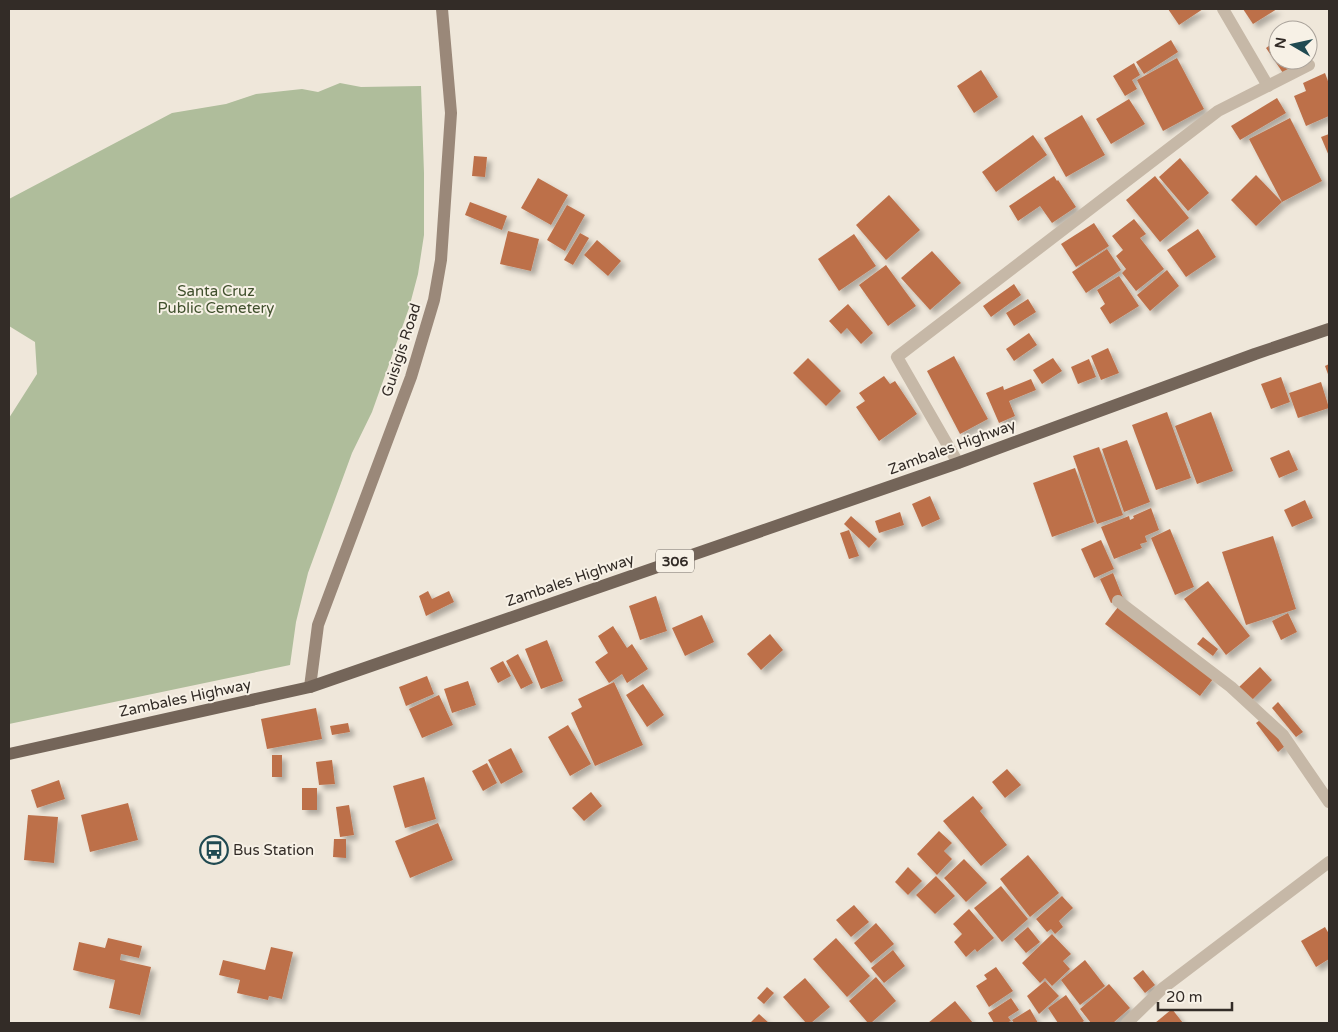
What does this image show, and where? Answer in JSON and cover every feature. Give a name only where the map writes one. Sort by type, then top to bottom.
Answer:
[{"type":"main road","name":"Guisigis Road","points":[[310,687],[318,625],[408,386],[435,292],[442,260],[451,113],[442,9]]},
{"type":"main road","name":"Zambales Highway","points":[[9,754],[310,687],[958,462],[1329,329]]},
{"type":"street","points":[[1223,9],[1268,86]]},
{"type":"street","points":[[958,462],[898,357],[1218,111],[1299,70]]},
{"type":"street","points":[[1118,601],[1231,687],[1283,734],[1329,802]]},
{"type":"street","points":[[1127,1023],[1163,988],[1329,862]]},
{"type":"green space","name":"Santa Cruz Public Cemetery","points":[[340,83],[361,87],[421,86],[424,235],[418,274],[409,308],[372,412],[352,453],[308,573],[296,622],[290,665],[9,724],[9,418],[37,374],[35,342],[9,326],[9,199],[172,113],[226,104],[256,94],[302,89],[318,92]]},
{"type":"building","points":[[1168,9],[1203,9],[1179,25]]},
{"type":"building","points":[[1243,9],[1277,9],[1253,24]]},
{"type":"building","points":[[1171,40],[1178,52],[1144,74],[1136,62]]},
{"type":"building","points":[[1177,58],[1204,109],[1163,131],[1137,80]]},
{"type":"building","points":[[1134,63],[1140,75],[1132,80],[1137,89],[1125,96],[1113,76]]},
{"type":"building","points":[[981,70],[998,97],[974,113],[957,86]]},
{"type":"building","points":[[1325,73],[1329,84],[1329,116],[1306,126],[1294,96],[1306,91],[1303,83]]},
{"type":"building","points":[[1277,98],[1286,113],[1240,140],[1231,126]]},
{"type":"building","points":[[1129,99],[1145,124],[1111,144],[1096,119]]},
{"type":"building","points":[[1082,115],[1105,155],[1066,177],[1044,138]]},
{"type":"building","points":[[1290,118],[1322,181],[1282,202],[1249,139]]},
{"type":"building","points":[[1329,134],[1329,156],[1321,137]]},
{"type":"building","points":[[1033,135],[1047,155],[996,192],[982,172]]},
{"type":"building","points":[[474,156],[487,157],[485,177],[472,176]]},
{"type":"building","points":[[1180,158],[1209,193],[1188,211],[1159,177]]},
{"type":"building","points":[[1256,175],[1282,202],[1256,226],[1231,200]]},
{"type":"building","points":[[1054,176],[1076,207],[1052,223],[1040,206],[1018,221],[1009,206]]},
{"type":"building","points":[[1155,176],[1189,218],[1160,242],[1126,200]]},
{"type":"building","points":[[538,178],[568,195],[551,225],[521,208]]},
{"type":"building","points":[[889,195],[920,230],[886,260],[856,225]]},
{"type":"building","points":[[470,202],[507,216],[502,230],[465,215]]},
{"type":"building","points":[[567,205],[585,215],[565,251],[547,240]]},
{"type":"building","points":[[1134,219],[1146,234],[1140,238],[1164,269],[1136,291],[1122,273],[1126,269],[1116,256],[1123,250],[1112,236]]},
{"type":"building","points":[[1094,223],[1109,246],[1076,267],[1061,244]]},
{"type":"building","points":[[1198,229],[1216,257],[1186,277],[1167,250]]},
{"type":"building","points":[[508,231],[539,239],[531,271],[500,264]]},
{"type":"building","points":[[580,233],[589,238],[573,265],[564,260]]},
{"type":"building","points":[[854,234],[876,266],[839,291],[818,259]]},
{"type":"building","points":[[597,240],[621,261],[608,276],[584,255]]},
{"type":"building","points":[[1107,249],[1121,270],[1086,293],[1072,272]]},
{"type":"building","points":[[932,251],[961,283],[930,310],[901,278]]},
{"type":"building","points":[[886,265],[916,306],[888,326],[859,285]]},
{"type":"building","points":[[1167,270],[1179,286],[1150,311],[1137,295]]},
{"type":"building","points":[[1119,276],[1139,306],[1110,324],[1100,308],[1105,304],[1097,290]]},
{"type":"building","points":[[1014,284],[1021,295],[991,317],[983,306]]},
{"type":"building","points":[[1028,299],[1036,312],[1014,326],[1006,313]]},
{"type":"building","points":[[848,304],[873,333],[861,344],[847,328],[841,334],[829,321]]},
{"type":"building","points":[[1029,333],[1037,345],[1014,361],[1006,349]]},
{"type":"building","points":[[1108,348],[1119,373],[1101,380],[1091,356]]},
{"type":"building","points":[[954,356],[988,419],[960,434],[927,371]]},
{"type":"building","points":[[808,358],[841,391],[826,406],[793,373]]},
{"type":"building","points":[[1053,358],[1062,371],[1042,384],[1033,370]]},
{"type":"building","points":[[1089,359],[1096,377],[1078,384],[1071,367]]},
{"type":"building","points":[[1329,364],[1329,377],[1325,366]]},
{"type":"building","points":[[884,376],[890,384],[895,381],[917,414],[879,441],[856,407],[865,401],[859,393]]},
{"type":"building","points":[[1281,377],[1290,402],[1271,409],[1261,384]]},
{"type":"building","points":[[1031,379],[1036,390],[1009,401],[1015,416],[999,423],[986,393],[1003,386],[1004,390]]},
{"type":"building","points":[[1321,382],[1329,408],[1298,418],[1289,393]]},
{"type":"building","points":[[1167,412],[1191,478],[1156,490],[1132,425]]},
{"type":"building","points":[[1211,412],[1233,471],[1197,484],[1175,426]]},
{"type":"building","points":[[1127,440],[1150,502],[1124,512],[1102,449]]},
{"type":"building","points":[[1099,447],[1123,515],[1097,524],[1073,456]]},
{"type":"building","points":[[1289,450],[1298,470],[1279,478],[1270,458]]},
{"type":"building","points":[[1075,468],[1094,522],[1052,537],[1033,483]]},
{"type":"building","points":[[930,496],[940,519],[922,527],[912,504]]},
{"type":"building","points":[[1305,500],[1313,518],[1292,527],[1284,510]]},
{"type":"building","points":[[1151,508],[1159,530],[1145,536],[1147,542],[1140,544],[1142,548],[1114,559],[1101,527],[1129,516],[1130,520],[1134,518],[1133,516]]},
{"type":"building","points":[[900,512],[904,525],[879,533],[875,521]]},
{"type":"building","points":[[851,516],[877,539],[869,548],[844,524]]},
{"type":"building","points":[[1170,529],[1194,587],[1175,595],[1151,538]]},
{"type":"building","points":[[849,530],[859,556],[849,559],[840,533]]},
{"type":"building","points":[[1273,536],[1296,609],[1246,625],[1222,552]]},
{"type":"building","points":[[1101,540],[1114,569],[1094,578],[1081,549]]},
{"type":"building","points":[[1113,573],[1123,598],[1111,603],[1100,579]]},
{"type":"building","points":[[1208,581],[1250,636],[1226,655],[1184,599]]},
{"type":"building","points":[[428,591],[432,599],[449,591],[454,602],[426,616],[419,596]]},
{"type":"building","points":[[656,596],[667,631],[640,640],[629,606]]},
{"type":"building","points":[[1118,607],[1213,679],[1200,696],[1105,624]]},
{"type":"building","points":[[1288,613],[1297,632],[1281,640],[1272,621]]},
{"type":"building","points":[[702,615],[714,642],[685,656],[672,628]]},
{"type":"building","points":[[613,626],[627,648],[632,644],[648,669],[627,683],[622,674],[609,683],[595,662],[608,653],[598,636]]},
{"type":"building","points":[[770,634],[783,650],[761,670],[747,654]]},
{"type":"building","points":[[1203,637],[1218,649],[1213,656],[1197,644]]},
{"type":"building","points":[[547,640],[563,681],[541,689],[525,649]]},
{"type":"building","points":[[518,654],[533,683],[521,689],[506,661]]},
{"type":"building","points":[[503,661],[511,676],[498,683],[490,668]]},
{"type":"building","points":[[1260,667],[1272,680],[1252,700],[1239,687]]},
{"type":"building","points":[[427,676],[434,694],[406,706],[399,687]]},
{"type":"building","points":[[468,681],[476,705],[452,713],[444,689]]},
{"type":"building","points":[[614,682],[643,745],[595,766],[571,713],[582,707],[578,699]]},
{"type":"building","points":[[643,684],[664,715],[647,727],[626,695]]},
{"type":"building","points":[[439,695],[453,725],[422,738],[409,709]]},
{"type":"building","points":[[1278,702],[1303,732],[1296,737],[1272,708]]},
{"type":"building","points":[[316,708],[322,739],[267,749],[261,719]]},
{"type":"building","points":[[1263,718],[1285,746],[1278,752],[1256,723]]},
{"type":"building","points":[[348,723],[350,732],[332,735],[330,726]]},
{"type":"building","points":[[568,725],[591,764],[570,776],[548,737]]},
{"type":"building","points":[[511,748],[523,772],[501,784],[488,760]]},
{"type":"building","points":[[272,755],[282,755],[282,777],[272,777]]},
{"type":"building","points":[[332,760],[335,784],[319,785],[316,762]]},
{"type":"building","points":[[487,763],[497,783],[483,791],[472,771]]},
{"type":"building","points":[[1007,769],[1021,785],[1005,798],[992,782]]},
{"type":"building","points":[[424,777],[436,819],[405,828],[393,786]]},
{"type":"building","points":[[59,780],[65,799],[37,808],[31,790]]},
{"type":"building","points":[[302,788],[317,788],[317,810],[302,810]]},
{"type":"building","points":[[591,792],[602,806],[584,821],[572,808]]},
{"type":"building","points":[[973,796],[983,808],[980,811],[1007,845],[981,866],[943,821]]},
{"type":"building","points":[[128,803],[138,840],[90,852],[81,815]]},
{"type":"building","points":[[349,805],[354,835],[340,837],[336,807]]},
{"type":"building","points":[[28,815],[58,817],[54,863],[24,860]]},
{"type":"building","points":[[438,823],[453,860],[410,878],[395,841]]},
{"type":"building","points":[[939,831],[952,843],[944,851],[952,859],[937,875],[917,854]]},
{"type":"building","points":[[334,839],[346,839],[346,858],[333,857]]},
{"type":"building","points":[[1028,855],[1059,893],[1030,917],[1000,879]]},
{"type":"building","points":[[964,859],[987,883],[966,902],[944,878]]},
{"type":"building","points":[[908,867],[922,881],[908,895],[895,882]]},
{"type":"building","points":[[936,876],[955,896],[935,914],[916,895]]},
{"type":"building","points":[[1001,886],[1028,919],[1002,942],[974,908]]},
{"type":"building","points":[[1062,896],[1073,908],[1059,921],[1063,927],[1055,934],[1051,929],[1047,932],[1036,919]]},
{"type":"building","points":[[854,905],[869,922],[851,937],[836,920]]},
{"type":"building","points":[[969,909],[994,938],[977,952],[975,949],[966,957],[954,942],[962,934],[953,924]]},
{"type":"building","points":[[876,923],[894,944],[871,963],[854,943]]},
{"type":"building","points":[[1028,927],[1040,942],[1026,953],[1014,939]]},
{"type":"building","points":[[1325,927],[1329,934],[1329,959],[1316,967],[1301,941]]},
{"type":"building","points":[[1052,934],[1071,954],[1063,961],[1070,969],[1052,986],[1045,978],[1040,983],[1022,963]]},
{"type":"building","points":[[108,938],[142,946],[139,958],[121,954],[120,960],[151,967],[140,1015],[109,1008],[115,980],[73,970],[79,942],[105,948]]},
{"type":"building","points":[[836,938],[870,976],[847,997],[813,959]]},
{"type":"building","points":[[271,947],[293,952],[282,999],[269,996],[268,1000],[237,993],[240,980],[219,975],[223,960],[265,970]]},
{"type":"building","points":[[893,950],[905,966],[884,983],[871,968]]},
{"type":"building","points":[[1085,960],[1105,986],[1080,1005],[1061,980]]},
{"type":"building","points":[[996,967],[1013,991],[989,1007],[976,986],[987,979],[984,975]]},
{"type":"building","points":[[1143,970],[1155,985],[1145,993],[1133,978]]},
{"type":"building","points":[[876,977],[896,1001],[871,1023],[868,1023],[849,1001]]},
{"type":"building","points":[[805,978],[830,1007],[811,1023],[806,1023],[783,997]]},
{"type":"building","points":[[1045,981],[1059,996],[1039,1014],[1027,996]]},
{"type":"building","points":[[1109,984],[1130,1008],[1113,1023],[1091,1023],[1080,1009]]},
{"type":"building","points":[[767,987],[774,993],[764,1004],[757,998]]},
{"type":"building","points":[[1066,995],[1084,1021],[1081,1023],[1058,1023],[1048,1008]]},
{"type":"building","points":[[1011,998],[1019,1010],[1008,1017],[1011,1021],[994,1023],[988,1013]]},
{"type":"building","points":[[955,1001],[973,1023],[928,1023]]},
{"type":"building","points":[[1030,1009],[1038,1023],[1014,1023],[1012,1020]]},
{"type":"building","points":[[1172,1009],[1183,1023],[1155,1023]]},
{"type":"building","points":[[759,1014],[769,1023],[750,1023]]},
{"type":"place","name":"Bus Station","points":[[214,850]]}]
